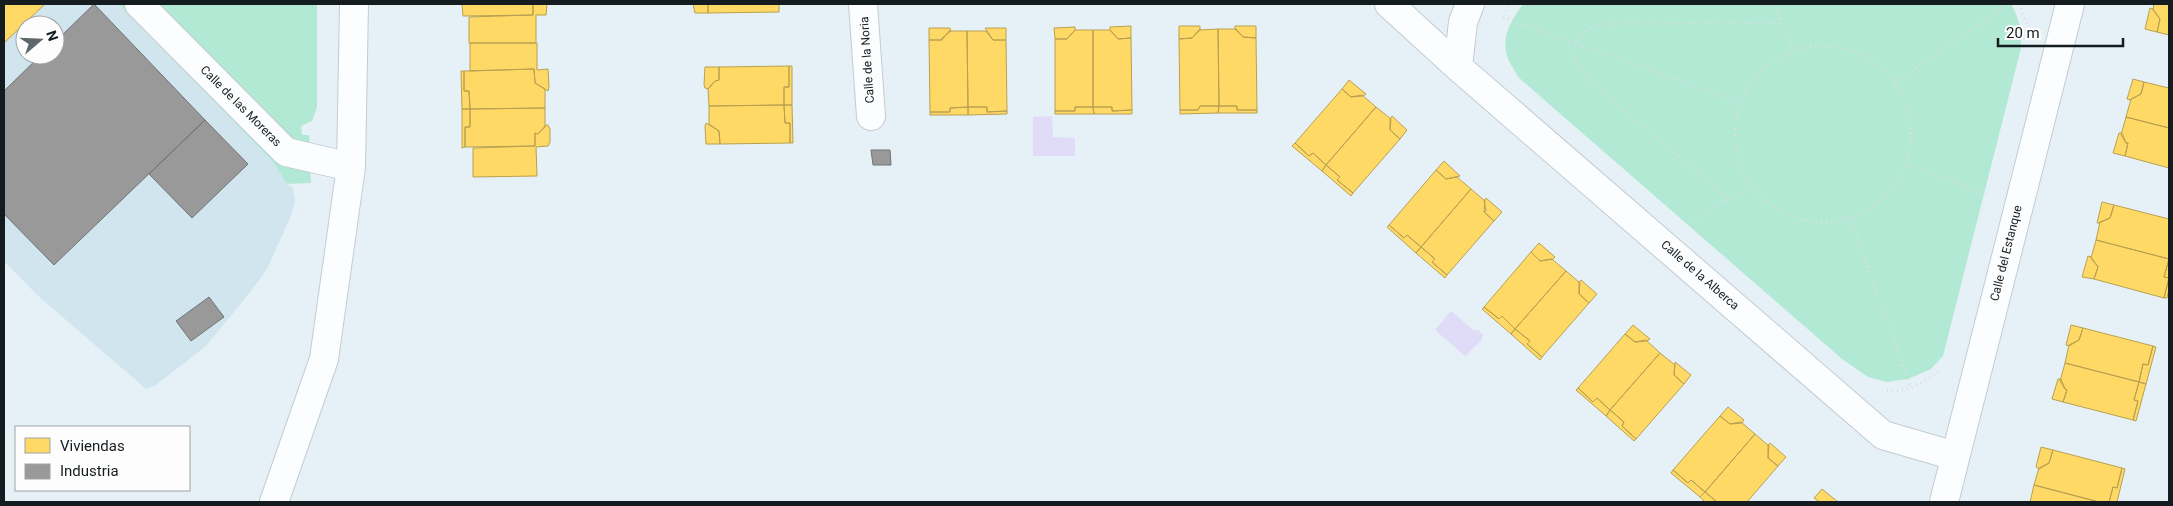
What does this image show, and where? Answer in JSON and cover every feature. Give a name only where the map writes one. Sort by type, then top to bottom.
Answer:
[{"type":"street","name":"Calle de las Moreras","points":[[139,4],[286,152],[352,167]]},
{"type":"street","points":[[274,502],[324,359],[352,167],[354,4]]},
{"type":"street","name":"Calle de la Noria","points":[[863,4],[871,116]]},
{"type":"street","name":"Calle de la Alberca","points":[[1390,4],[1458,67],[1666,245],[1883,435],[1955,456]]},
{"type":"street","points":[[1458,67],[1463,22],[1470,4]]},
{"type":"street","name":"Calle del Estanque","points":[[1944,502],[2070,4]]},
{"type":"path","points":[[1776,4],[1794,50]]},
{"type":"path","points":[[1895,83],[2008,4]]},
{"type":"path","points":[[1502,17],[1704,92],[1740,103]]},
{"type":"path","points":[[1727,200],[1711,184],[1593,84],[1580,70],[1574,58],[1576,43],[1586,29],[1598,24],[1782,23]]},
{"type":"path","points":[[1816,46],[1831,47],[1860,54],[1880,67],[1895,83],[1905,102],[1910,123],[1911,144],[1906,164],[1897,183],[1884,198],[1868,210],[1850,218],[1822,223],[1796,218],[1771,206],[1752,186],[1741,167],[1735,146],[1735,124],[1740,103],[1749,86],[1761,71],[1776,59],[1794,50],[1816,46]]},
{"type":"path","points":[[1906,164],[1991,195]]},
{"type":"path","points":[[1666,245],[1687,224],[1752,186]]},
{"type":"path","points":[[1850,218],[1911,388]]},
{"type":"shaded area","points":[[4,4],[119,4],[272,161],[287,184],[293,188],[295,200],[291,216],[267,269],[206,346],[156,385],[146,389],[37,295],[4,261]]},
{"type":"shaded area","points":[[1052,116],[1053,137],[1075,138],[1075,156],[1033,156],[1033,117]]},
{"type":"shaded area","points":[[1451,311],[1473,330],[1478,330],[1483,335],[1481,341],[1465,356],[1435,330]]},
{"type":"green space","points":[[119,4],[317,4],[317,107],[312,121],[301,126],[302,135],[309,135],[311,183],[287,184],[272,161]]},
{"type":"green space","points":[[1523,4],[2011,4],[2019,25],[2021,48],[1943,356],[1931,369],[1908,379],[1887,382],[1868,377],[1842,359],[1518,77],[1508,59],[1505,42],[1509,28]]},
{"type":"building: Viviendas","points":[[4,4],[45,4],[33,15],[15,15],[15,33],[4,43]]},
{"type":"building: Viviendas","points":[[462,4],[533,4],[533,15],[463,16]]},
{"type":"building: Viviendas","points":[[533,4],[547,4],[546,15],[536,15],[536,43],[469,43],[469,17],[533,15]]},
{"type":"building: Viviendas","points":[[693,4],[708,4],[708,13],[695,13]]},
{"type":"building: Viviendas","points":[[708,4],[779,4],[779,12],[708,13]]},
{"type":"building: Viviendas","points":[[2154,4],[2169,4],[2169,35],[2157,32],[2160,19],[2153,10]]},
{"type":"building: Viviendas","points":[[2150,8],[2153,9],[2160,19],[2157,32],[2145,29]]},
{"type":"building: Viviendas","points":[[1131,26],[1131,38],[1118,39],[1110,30],[1110,27]]},
{"type":"building: Viviendas","points":[[1179,26],[1200,26],[1200,30],[1192,38],[1179,39]]},
{"type":"building: Viviendas","points":[[1235,26],[1256,26],[1256,38],[1243,37],[1235,29]]},
{"type":"building: Viviendas","points":[[1075,27],[1075,30],[1067,39],[1055,39],[1054,28]]},
{"type":"building: Viviendas","points":[[929,28],[950,28],[951,31],[942,40],[929,40]]},
{"type":"building: Viviendas","points":[[985,28],[1006,28],[1006,40],[993,40]]},
{"type":"building: Viviendas","points":[[1218,29],[1219,106],[1200,106],[1198,110],[1180,110],[1179,39],[1192,38],[1199,30]]},
{"type":"building: Viviendas","points":[[1218,29],[1236,29],[1243,37],[1256,38],[1257,110],[1237,110],[1237,106],[1219,106]]},
{"type":"building: Viviendas","points":[[1075,30],[1093,30],[1093,107],[1075,107],[1075,111],[1055,111],[1055,39],[1067,39]]},
{"type":"building: Viviendas","points":[[1093,30],[1110,30],[1118,39],[1131,38],[1132,110],[1112,111],[1112,107],[1093,107]]},
{"type":"building: Viviendas","points":[[949,31],[967,31],[968,107],[950,108],[950,112],[930,112],[929,40],[942,40]]},
{"type":"building: Viviendas","points":[[967,31],[986,31],[993,40],[1006,40],[1007,111],[987,112],[987,107],[968,107]]},
{"type":"building: Viviendas","points":[[470,43],[537,43],[537,70],[548,69],[548,91],[535,83],[534,69],[470,71]]},
{"type":"building: Viviendas","points":[[789,66],[789,87],[784,87],[784,105],[709,106],[708,89],[715,81],[719,80],[719,67]]},
{"type":"building: Viviendas","points":[[789,66],[792,66],[792,105],[784,105],[784,87],[789,87]]},
{"type":"building: Viviendas","points":[[705,67],[719,67],[719,80],[715,81],[708,89],[704,85]]},
{"type":"building: Viviendas","points":[[534,69],[535,83],[545,89],[545,108],[470,109],[469,91],[464,91],[464,71]]},
{"type":"building: Viviendas","points":[[461,71],[464,71],[464,91],[469,91],[470,109],[462,109]]},
{"type":"building: Viviendas","points":[[2133,79],[2144,82],[2141,94],[2130,100],[2127,99]]},
{"type":"building: Viviendas","points":[[1349,80],[1366,94],[1351,97],[1342,89]]},
{"type":"building: Viviendas","points":[[2144,82],[2169,88],[2169,128],[2126,117],[2131,99],[2141,94]]},
{"type":"building: Viviendas","points":[[1342,89],[1351,97],[1362,95],[1376,107],[1326,165],[1313,153],[1309,156],[1295,143]]},
{"type":"building: Viviendas","points":[[784,105],[785,123],[790,123],[790,143],[720,144],[719,131],[709,124],[709,106]]},
{"type":"building: Viviendas","points":[[784,105],[792,105],[793,143],[790,143],[790,123],[785,123]]},
{"type":"building: Viviendas","points":[[1200,106],[1219,106],[1218,113],[1180,114],[1180,110],[1198,110]]},
{"type":"building: Viviendas","points":[[1219,106],[1237,106],[1237,110],[1257,110],[1257,113],[1218,113]]},
{"type":"building: Viviendas","points":[[968,107],[987,107],[987,112],[1007,111],[1007,114],[968,115]]},
{"type":"building: Viviendas","points":[[968,107],[968,115],[930,115],[930,112],[950,112],[950,108]]},
{"type":"building: Viviendas","points":[[1075,107],[1093,107],[1094,114],[1055,114],[1055,111],[1075,111]]},
{"type":"building: Viviendas","points":[[1093,107],[1112,107],[1112,111],[1132,110],[1132,114],[1094,114]]},
{"type":"building: Viviendas","points":[[1376,107],[1391,119],[1390,130],[1400,139],[1353,193],[1337,180],[1340,177],[1326,165]]},
{"type":"building: Viviendas","points":[[545,108],[545,127],[538,134],[535,133],[535,146],[465,147],[465,127],[470,127],[470,109]]},
{"type":"building: Viviendas","points":[[462,109],[470,109],[470,127],[465,127],[465,147],[462,148]]},
{"type":"building: Viviendas","points":[[1392,116],[1407,130],[1400,139],[1390,130],[1390,119]]},
{"type":"building: Viviendas","points":[[2126,117],[2169,128],[2169,168],[2125,156],[2128,143],[2126,143],[2121,135]]},
{"type":"building: Viviendas","points":[[706,123],[719,131],[720,144],[706,144]]},
{"type":"building: Viviendas","points":[[546,125],[550,129],[550,142],[548,146],[536,147],[537,176],[473,177],[473,148],[535,146],[535,133],[538,134]]},
{"type":"building: Viviendas","points":[[2119,133],[2122,133],[2126,143],[2128,143],[2125,156],[2113,153]]},
{"type":"building: Viviendas","points":[[1295,143],[1309,156],[1313,153],[1326,165],[1322,171],[1292,146]]},
{"type":"building: Viviendas","points":[[1444,161],[1460,176],[1446,179],[1436,170]]},
{"type":"building: Viviendas","points":[[1326,165],[1340,177],[1337,180],[1353,193],[1351,196],[1322,171]]},
{"type":"building: Viviendas","points":[[1436,170],[1446,179],[1457,177],[1471,189],[1421,247],[1407,235],[1404,238],[1389,225]]},
{"type":"building: Viviendas","points":[[1471,189],[1485,201],[1484,212],[1494,221],[1447,275],[1432,262],[1435,259],[1421,247]]},
{"type":"building: Viviendas","points":[[1486,198],[1502,212],[1494,221],[1484,212],[1486,211],[1484,201]]},
{"type":"building: Viviendas","points":[[2102,202],[2114,205],[2110,218],[2097,223]]},
{"type":"building: Viviendas","points":[[2114,205],[2169,219],[2169,259],[2096,240],[2100,222],[2110,218]]},
{"type":"building: Viviendas","points":[[1389,225],[1404,238],[1407,235],[1421,247],[1416,253],[1387,227]]},
{"type":"building: Viviendas","points":[[2096,240],[2169,259],[2164,277],[2169,278],[2164,298],[2094,279],[2098,267],[2091,258]]},
{"type":"building: Viviendas","points":[[1539,243],[1555,257],[1553,259],[1540,261],[1531,252]]},
{"type":"building: Viviendas","points":[[1421,247],[1435,259],[1432,262],[1447,275],[1445,278],[1416,253]]},
{"type":"building: Viviendas","points":[[1531,252],[1540,261],[1552,259],[1566,271],[1515,329],[1502,316],[1499,319],[1484,307]]},
{"type":"building: Viviendas","points":[[2088,256],[2091,257],[2098,267],[2094,279],[2082,277]]},
{"type":"building: Viviendas","points":[[2169,259],[2169,278],[2164,277]]},
{"type":"building: Viviendas","points":[[1566,271],[1580,283],[1579,294],[1589,303],[1542,357],[1527,344],[1530,341],[1515,329]]},
{"type":"building: Viviendas","points":[[2169,278],[2167,298],[2164,298]]},
{"type":"building: Viviendas","points":[[1581,280],[1597,294],[1589,303],[1579,294],[1579,282]]},
{"type":"building: Viviendas","points":[[1484,307],[1499,319],[1502,316],[1515,329],[1511,334],[1482,309]]},
{"type":"building: Viviendas","points":[[1633,325],[1650,339],[1635,342],[1625,334]]},
{"type":"building: Viviendas","points":[[2071,325],[2083,328],[2079,340],[2069,346],[2066,345]]},
{"type":"building: Viviendas","points":[[2083,328],[2153,346],[2148,365],[2143,364],[2139,382],[2065,363],[2069,345],[2079,340]]},
{"type":"building: Viviendas","points":[[1515,329],[1530,341],[1527,344],[1542,357],[1540,360],[1511,334]]},
{"type":"building: Viviendas","points":[[1625,334],[1635,342],[1646,340],[1660,353],[1610,410],[1597,398],[1593,402],[1578,388]]},
{"type":"building: Viviendas","points":[[2153,346],[2156,347],[2146,384],[2139,382],[2143,364],[2148,365]]},
{"type":"building: Viviendas","points":[[1660,353],[1675,365],[1674,375],[1684,384],[1636,439],[1622,426],[1624,422],[1610,410]]},
{"type":"building: Viviendas","points":[[1675,362],[1691,375],[1684,384],[1674,375]]},
{"type":"building: Viviendas","points":[[2065,363],[2139,382],[2134,400],[2138,401],[2133,420],[2063,402],[2067,390],[2060,381]]},
{"type":"building: Viviendas","points":[[2058,379],[2061,379],[2067,390],[2063,402],[2052,399]]},
{"type":"building: Viviendas","points":[[2139,382],[2146,384],[2136,421],[2133,420],[2138,401],[2134,400]]},
{"type":"building: Viviendas","points":[[1578,388],[1593,402],[1597,398],[1610,410],[1606,416],[1576,390]]},
{"type":"building: Viviendas","points":[[1728,407],[1744,420],[1742,423],[1730,424],[1720,416]]},
{"type":"building: Viviendas","points":[[1610,410],[1624,422],[1622,426],[1636,439],[1634,441],[1606,416]]},
{"type":"building: Viviendas","points":[[1720,416],[1730,424],[1741,422],[1755,434],[1705,492],[1691,480],[1688,483],[1673,470]]},
{"type":"building: Viviendas","points":[[1755,434],[1769,446],[1768,458],[1778,466],[1747,502],[1717,502],[1705,492]]},
{"type":"building: Viviendas","points":[[1770,443],[1786,457],[1778,466],[1768,458],[1768,445]]},
{"type":"building: Viviendas","points":[[2041,447],[2053,450],[2049,463],[2039,469],[2036,467]]},
{"type":"building: Viviendas","points":[[2053,450],[2122,468],[2117,488],[2113,487],[2109,502],[2099,502],[2034,485],[2039,468],[2049,463]]},
{"type":"building: Viviendas","points":[[2122,468],[2125,469],[2117,502],[2109,502],[2113,487],[2117,488]]},
{"type":"building: Viviendas","points":[[1673,470],[1688,483],[1691,480],[1705,492],[1700,497],[1671,473]]},
{"type":"building: Viviendas","points":[[2034,485],[2099,502],[2030,502]]},
{"type":"building: Viviendas","points":[[1822,489],[1838,502],[1820,502],[1814,498]]},
{"type":"building: Viviendas","points":[[1705,492],[1717,502],[1705,502],[1700,497]]},
{"type":"building: Industria","points":[[94,4],[205,120],[54,265],[4,214],[4,91],[31,65],[65,65],[65,32]]},
{"type":"building: Industria","points":[[205,120],[248,164],[192,218],[149,174]]},
{"type":"building: Industria","points":[[871,150],[890,150],[891,165],[873,165]]},
{"type":"building: Industria","points":[[209,297],[224,317],[191,341],[176,321]]}]
